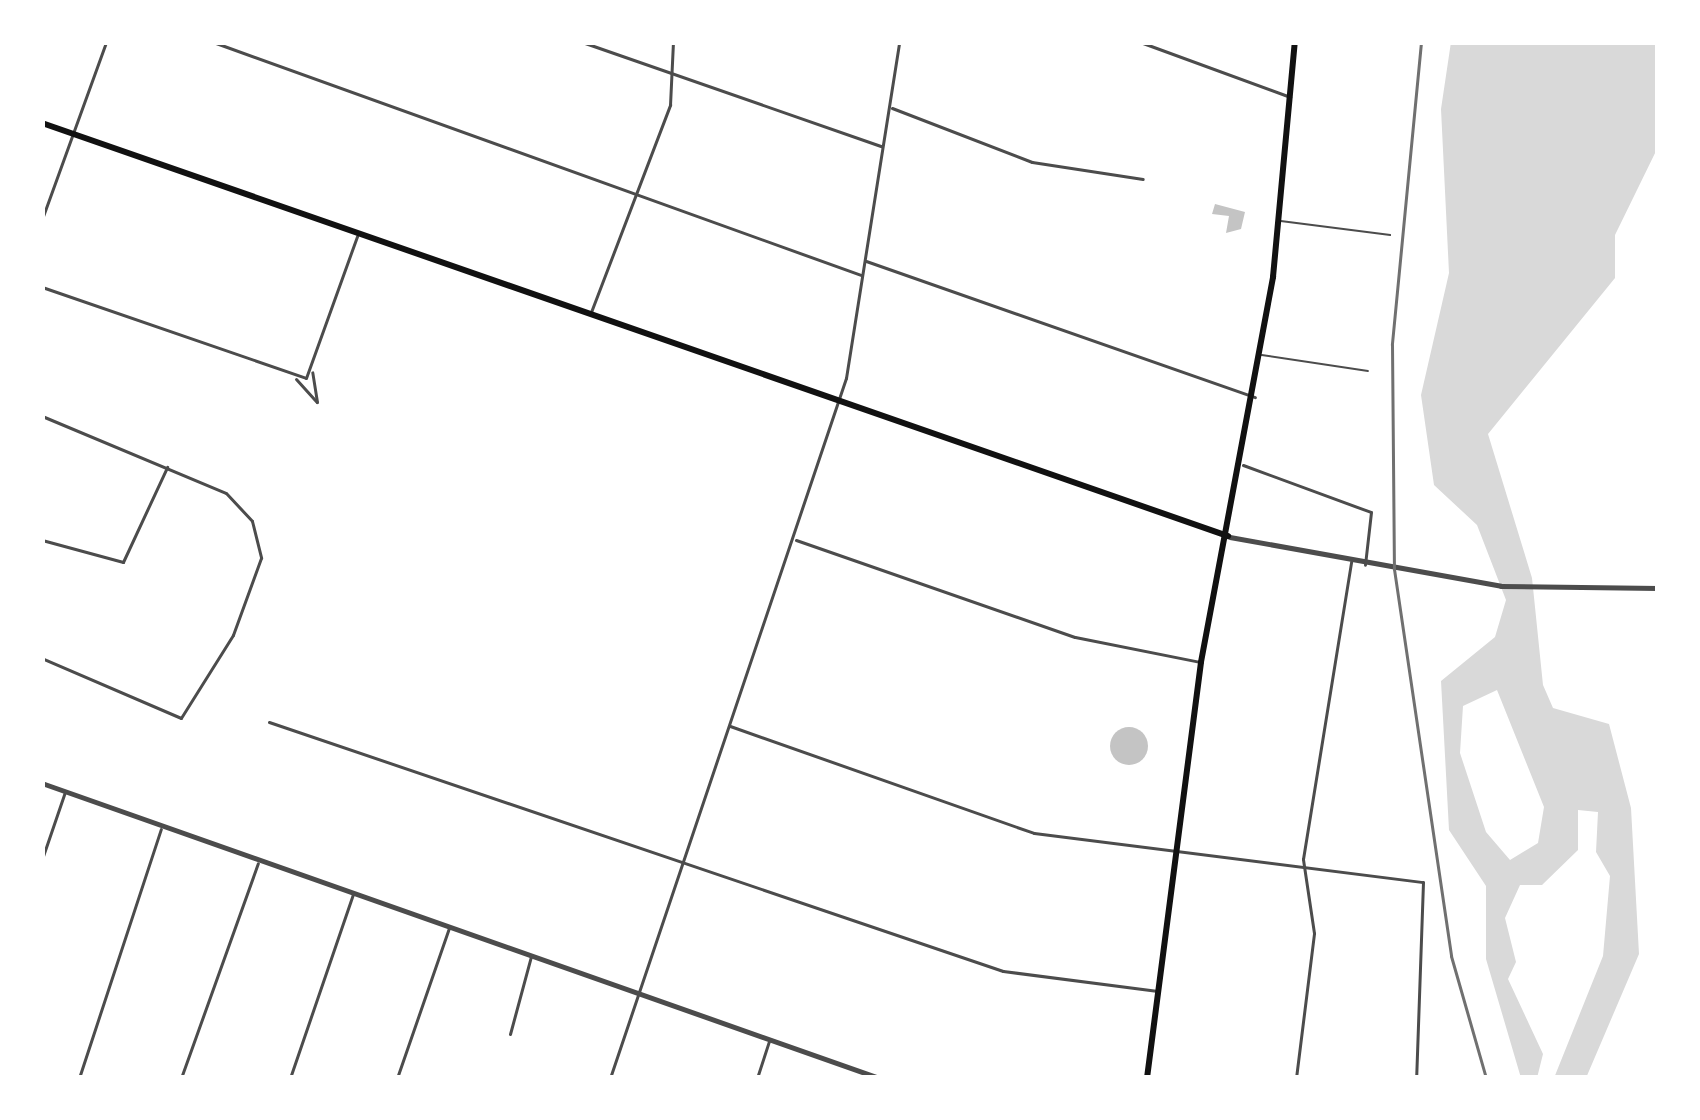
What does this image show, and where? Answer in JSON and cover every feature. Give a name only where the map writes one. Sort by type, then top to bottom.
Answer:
[{"type":"main road","points":[[1147,1078],[1202,662],[1262,355],[1280,221],[1295,42]]},
{"type":"main road","points":[[42,123],[1228,536]]},
{"type":"street","points":[[42,219],[106,42]]},
{"type":"street","points":[[212,42],[863,275]]},
{"type":"street","points":[[582,42],[883,147]]},
{"type":"street","points":[[591,314],[637,193],[673,77],[673,42]]},
{"type":"street","points":[[610,1078],[839,400],[899,42]]},
{"type":"street","points":[[1140,42],[1292,98]]},
{"type":"street","points":[[890,107],[1032,162],[1143,179]]},
{"type":"street","points":[[42,287],[306,378],[358,232]]},
{"type":"street","points":[[865,261],[1255,397]]},
{"type":"street","points":[[296,377],[317,402],[311,369]]},
{"type":"street","points":[[42,416],[168,465],[246,511],[260,572],[181,718],[42,658]]},
{"type":"street","points":[[42,540],[123,562],[168,465]]},
{"type":"street","points":[[1244,465],[1371,512],[1366,565]]},
{"type":"street","points":[[1228,536],[1366,565],[1501,586],[1658,588]]},
{"type":"street","points":[[794,539],[1075,637],[1202,662]]},
{"type":"street","points":[[1296,1078],[1314,933],[1304,867],[1351,562]]},
{"type":"street","points":[[268,722],[1003,970],[1158,992]]},
{"type":"street","points":[[728,725],[1034,833],[1423,882],[1416,1078]]},
{"type":"street","points":[[42,783],[879,1078]]},
{"type":"street","points":[[42,859],[65,791]]},
{"type":"street","points":[[79,1078],[162,826]]},
{"type":"street","points":[[181,1078],[259,861]]},
{"type":"street","points":[[290,1078],[353,894]]},
{"type":"street","points":[[397,1078],[449,928]]},
{"type":"street","points":[[509,1034],[531,956]]},
{"type":"street","points":[[757,1078],[769,1041]]},
{"type":"lane","points":[[1280,221],[1390,236]]},
{"type":"lane","points":[[1262,355],[1368,371]]},
{"type":"shaded area","points":[[1451,42],[1658,42],[1658,147],[1615,235],[1615,278],[1488,434],[1532,578],[1543,685],[1553,708],[1609,724],[1631,808],[1639,954],[1586,1078],[1554,1078],[1603,956],[1610,876],[1596,852],[1598,812],[1578,810],[1578,850],[1542,885],[1520,885],[1505,918],[1516,962],[1508,979],[1543,1054],[1537,1078],[1521,1078],[1486,959],[1486,886],[1449,830],[1441,681],[1495,637],[1506,600],[1477,525],[1434,485],[1421,395],[1449,273],[1441,109]],"holes":[[[1497,690],[1544,807],[1538,843],[1510,860],[1486,832],[1460,753],[1463,706]]]},
{"type":"building","points":[[1215,204],[1245,212],[1241,229],[1226,233],[1229,216],[1212,214]]},
{"type":"building","points":[[1129,727],[1143,732],[1148,746],[1143,760],[1129,765],[1115,760],[1110,746],[1115,732]]},
{"type":"railway","points":[[1421,42],[1392,345],[1394,569],[1451,956],[1486,1078]]}]
